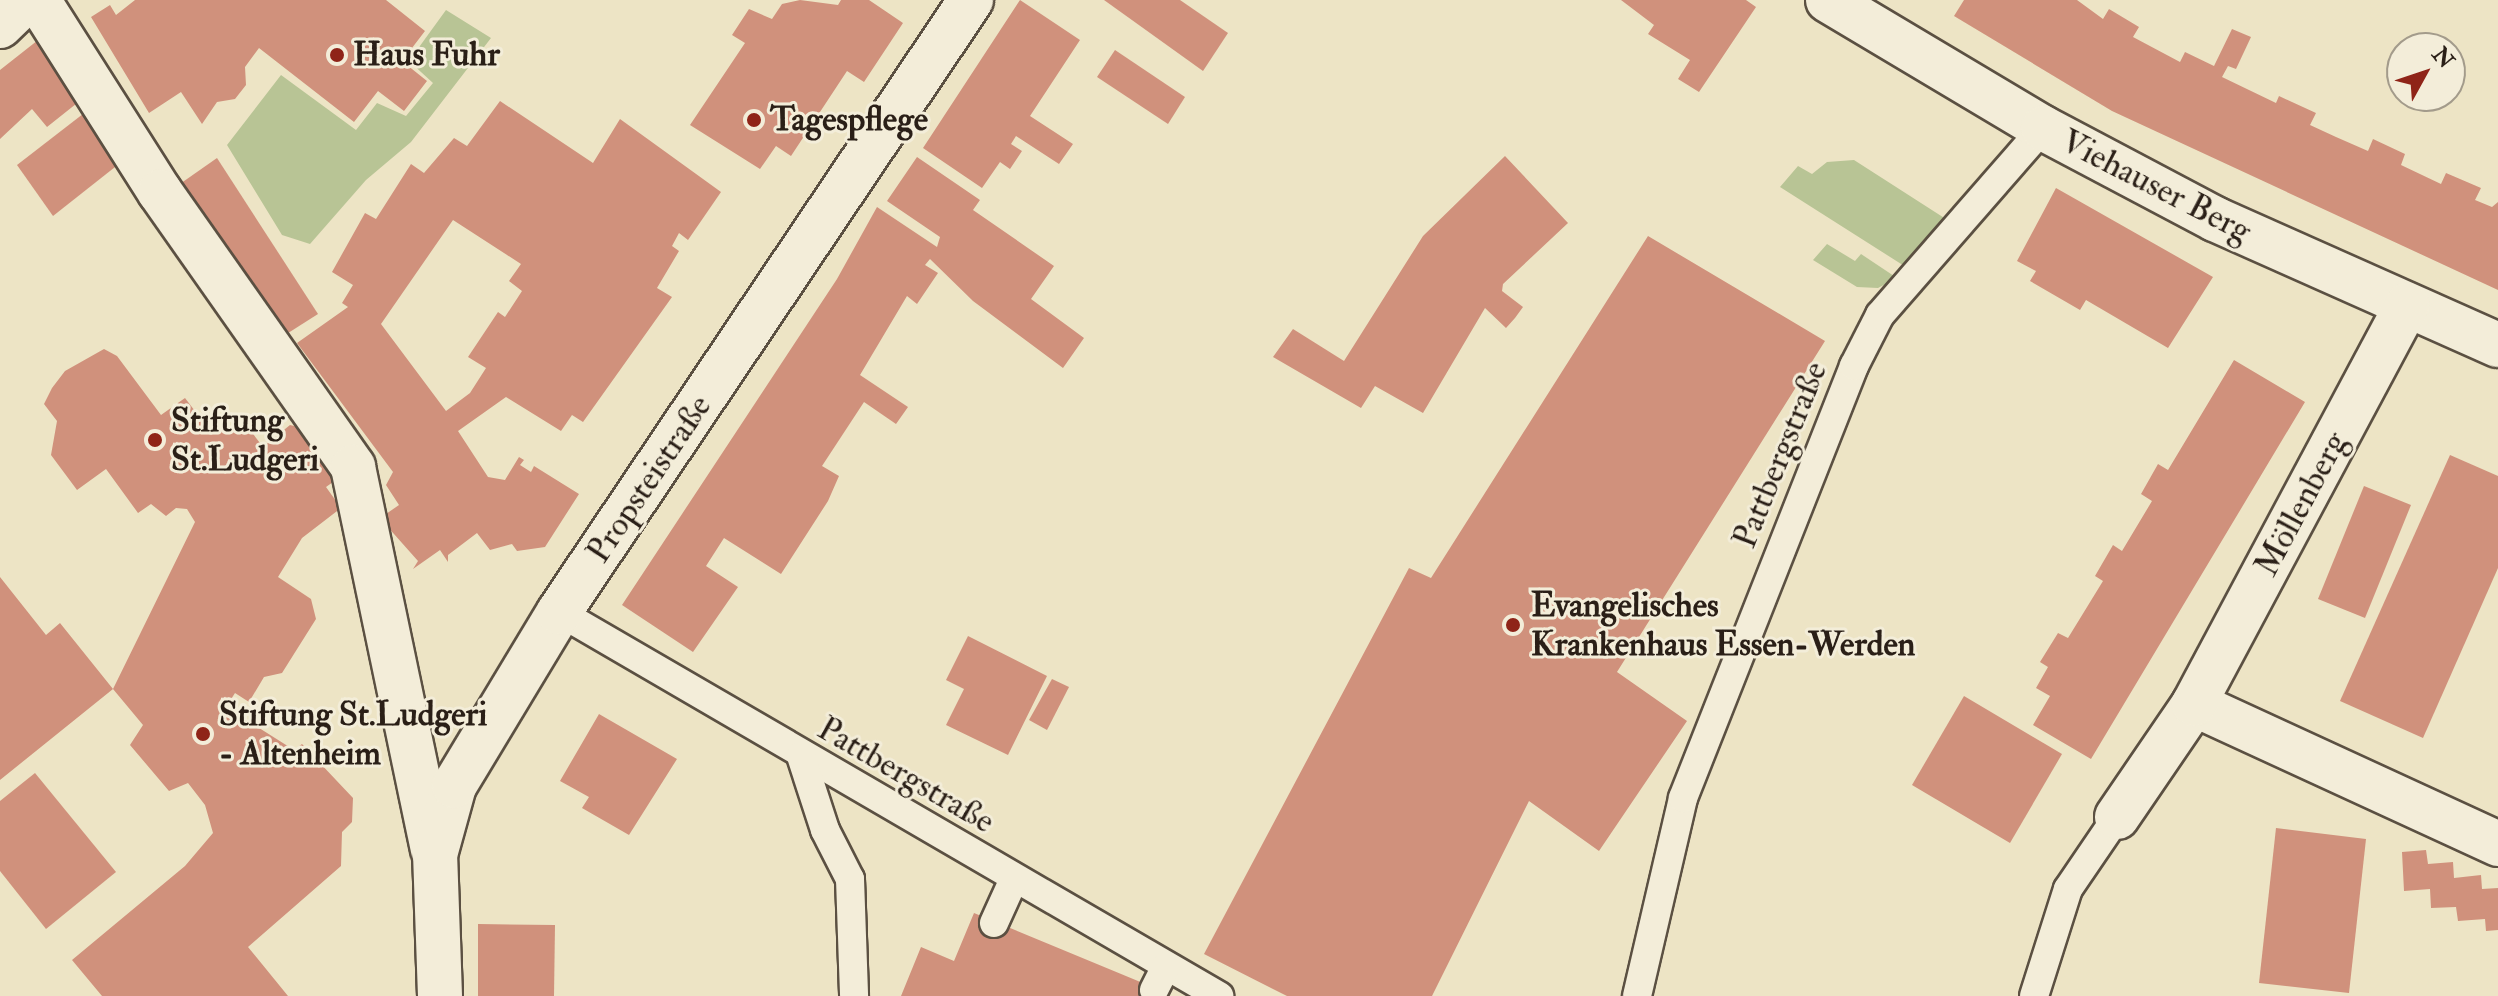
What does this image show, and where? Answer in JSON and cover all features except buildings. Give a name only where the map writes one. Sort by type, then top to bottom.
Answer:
[{"type":"street","points":[[0,26],[27,0]]},
{"type":"street","points":[[38,0],[160,192],[353,467],[435,855]]},
{"type":"street","name":"Propsteistraße","points":[[440,996],[435,855],[454,786],[559,612],[971,0]]},
{"type":"street","name":"Viehauser Berg","points":[[1828,0],[1881,14],[2043,128],[2215,219],[2498,345]]},
{"type":"street","name":"Möllenberg","points":[[2117,817],[2194,704],[2407,305]]},
{"type":"street","points":[[2194,704],[2498,844]]},
{"type":"lane","name":"Pattbergstraße","points":[[1637,996],[1683,798],[1854,366],[1880,315],[2043,128]]},
{"type":"lane","name":"Pattbergstraße","points":[[559,612],[1014,879],[1160,978],[1219,996]]},
{"type":"lane","points":[[801,756],[825,830],[850,879],[854,996]]},
{"type":"lane","name":"Möllenberg","points":[[2034,996],[2068,889],[2117,817]]},
{"type":"lane","points":[[994,923],[1014,879]]},
{"type":"green space","points":[[446,10],[491,38],[411,142],[366,180],[310,244],[282,235],[227,145],[281,75],[356,130],[377,103],[406,116],[433,83],[409,61]]},
{"type":"green space","points":[[1854,160],[1949,221],[1909,269],[1780,187],[1798,166],[1812,174],[1827,162]]},
{"type":"green space","points":[[1827,244],[1855,261],[1861,254],[1897,278],[1878,288],[1857,287],[1813,260]]},
{"type":"place","name":"Haus Fuhr","points":[[337,55]]},
{"type":"place","name":"Tagespflege","points":[[754,120]]},
{"type":"place","name":"Stiftung St.Ludgeri","points":[[155,440]]},
{"type":"place","name":"Evangelisches Krankenhaus Essen-Werden","points":[[1513,625]]},
{"type":"place","name":"Stiftung St.Ludgeri - Altenheim","points":[[203,734]]}]
